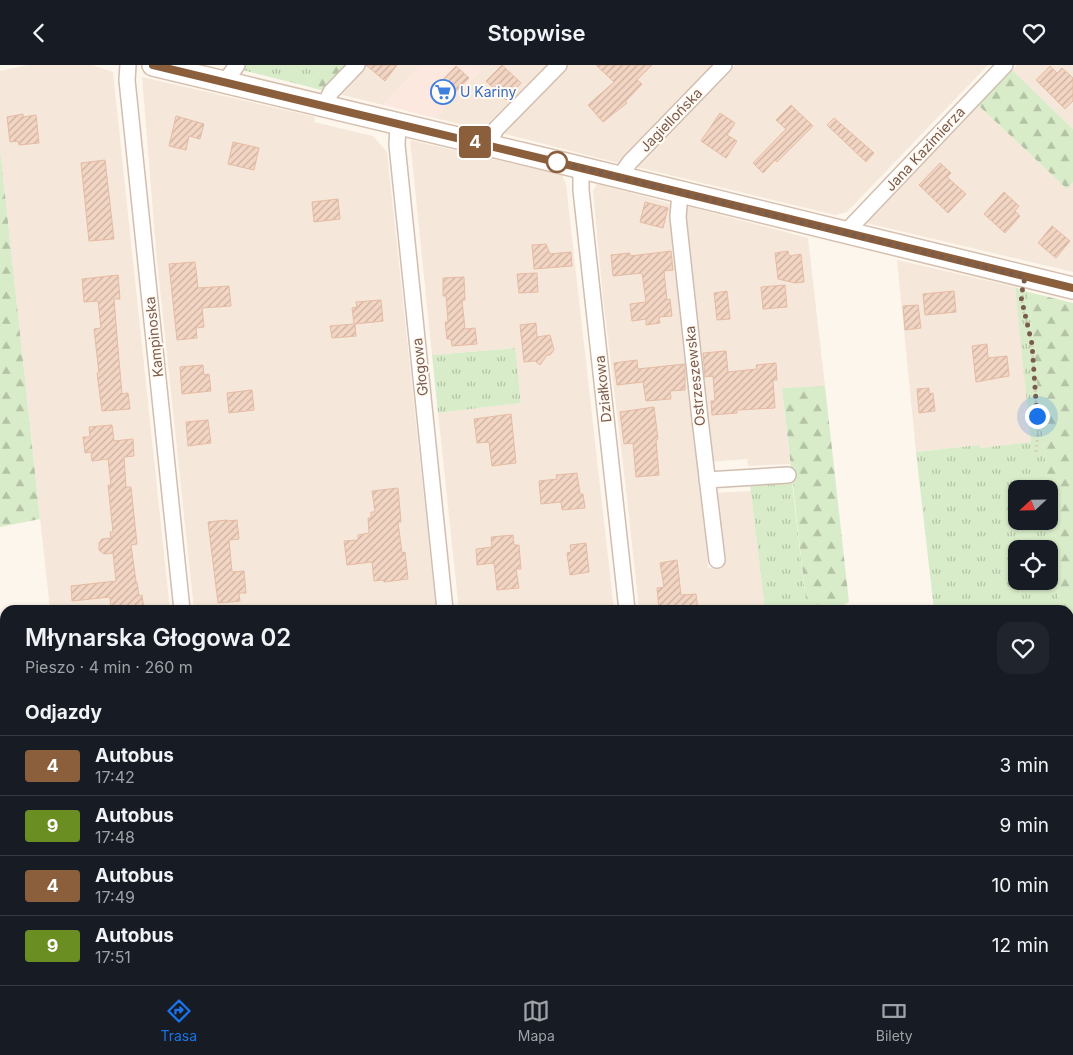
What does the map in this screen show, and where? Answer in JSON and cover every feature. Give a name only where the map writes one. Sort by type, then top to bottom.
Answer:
[{"type":"street","name":"Kampinoska","points":[[128,65],[181,605]]},
{"type":"street","points":[[153,65],[231,73],[324,106],[1073,288]]},
{"type":"street","points":[[324,106],[331,92],[357,65]]},
{"type":"street","points":[[488,145],[496,129],[559,65]]},
{"type":"street","name":"Jagiellońska","points":[[623,178],[625,169],[630,161],[724,65]]},
{"type":"street","name":"Jana Kazimierza","points":[[845,233],[1005,65]]},
{"type":"street","name":"Głogowa","points":[[398,124],[397,145],[444,605]]},
{"type":"street","name":"Działkowa","points":[[581,168],[581,191],[626,605]]},
{"type":"street","name":"Ostrzeszewska","points":[[680,193],[678,217],[717,560]]},
{"type":"street","points":[[707,480],[788,475]]},
{"type":"path","points":[[1025,277],[1021,297],[1032,344],[1038,431],[1036,454]]},
{"type":"shaded area","points":[[28,65],[92,65],[113,72],[169,605],[49,605],[0,148],[0,71]]},
{"type":"shaded area","points":[[365,65],[421,65],[383,105],[338,94]]},
{"type":"shaded area","points":[[421,65],[477,65],[482,70],[435,118],[383,105]]},
{"type":"shaded area","points":[[477,65],[550,65],[484,130],[435,118],[481,70]]},
{"type":"shaded area","points":[[566,65],[712,65],[618,163],[501,133]]},
{"type":"shaded area","points":[[735,65],[988,65],[847,212],[835,215],[636,167]]},
{"type":"shaded area","points":[[1017,65],[1073,65],[1073,129],[1012,70]]},
{"type":"shaded area","points":[[142,77],[315,117],[314,122],[373,136],[387,152],[435,605],[193,605],[156,251]]},
{"type":"shaded area","points":[[978,105],[1067,189],[1073,182],[1073,272],[866,223]]},
{"type":"shaded area","points":[[410,140],[562,175],[566,184],[613,605],[458,605],[438,413],[521,403],[514,348],[432,355]]},
{"type":"shaded area","points":[[597,184],[669,203],[673,208],[704,490],[708,568],[722,566],[713,493],[751,491],[764,605],[638,605],[603,298],[593,191]]},
{"type":"shaded area","points":[[683,205],[808,238],[825,386],[782,388],[790,464],[748,466],[747,459],[710,462]]},
{"type":"shaded area","points":[[897,260],[1015,287],[1032,442],[979,448],[979,445],[916,452]]},
{"type":"green space","points":[[246,65],[326,65],[306,86],[242,70]]},
{"type":"green space","points":[[326,65],[348,65],[324,91],[306,86]]},
{"type":"green space","points":[[1012,70],[1073,129],[1073,182],[1067,189],[978,105]]},
{"type":"green space","points":[[0,148],[40,519],[0,527]]},
{"type":"green space","points":[[1015,287],[1028,292],[1047,480],[1008,480],[1008,530],[1052,530],[1053,540],[1008,540],[1008,590],[1058,589],[1060,605],[933,605],[916,452],[979,445],[980,448],[1031,442]]},
{"type":"green space","points":[[1028,292],[1073,303],[1073,605],[1059,605],[1058,540],[1053,540],[1052,530],[1058,530],[1058,480],[1047,480]]},
{"type":"green space","points":[[515,348],[521,403],[438,413],[432,355]]},
{"type":"green space","points":[[825,386],[849,602],[843,605],[806,605],[782,388]]},
{"type":"green space","points":[[792,483],[806,605],[764,605],[750,485]]},
{"type":"building","points":[[366,65],[397,65],[385,81]]},
{"type":"building","points":[[502,65],[521,83],[506,100],[486,81]]},
{"type":"building","points":[[596,65],[652,65],[637,80],[642,84],[625,102],[627,103],[603,122],[588,105],[614,82]]},
{"type":"building","points":[[456,66],[469,78],[444,104],[431,92]]},
{"type":"building","points":[[1050,66],[1057,73],[1062,68],[1073,78],[1073,101],[1065,109],[1036,80]]},
{"type":"building","points":[[791,105],[813,126],[777,162],[775,160],[763,173],[753,163],[786,129],[776,120]]},
{"type":"building","points":[[720,113],[735,123],[727,135],[737,141],[726,158],[701,141]]},
{"type":"building","points":[[23,114],[23,117],[36,115],[39,143],[19,145],[18,141],[10,142],[7,117]]},
{"type":"building","points":[[176,116],[204,124],[200,139],[189,136],[186,150],[169,146]]},
{"type":"building","points":[[834,118],[874,153],[866,162],[827,125]]},
{"type":"building","points":[[233,142],[259,148],[254,170],[228,164]]},
{"type":"building","points":[[105,160],[114,239],[89,241],[81,163]]},
{"type":"building","points":[[940,163],[951,173],[947,177],[966,194],[948,213],[919,185]]},
{"type":"building","points":[[1004,192],[1019,206],[1015,211],[1020,216],[1005,233],[984,214]]},
{"type":"building","points":[[338,199],[340,219],[314,222],[312,202]]},
{"type":"building","points":[[645,202],[668,208],[663,228],[640,222]]},
{"type":"building","points":[[1052,226],[1070,241],[1056,258],[1038,243]]},
{"type":"building","points":[[546,244],[550,254],[571,252],[572,266],[534,269],[532,245]]},
{"type":"building","points":[[671,251],[673,270],[664,271],[667,300],[670,299],[672,316],[659,317],[660,323],[646,325],[646,319],[632,321],[630,304],[646,302],[642,273],[613,276],[611,255],[630,253],[630,256]]},
{"type":"building","points":[[788,251],[789,256],[801,254],[804,282],[795,283],[778,279],[775,253]]},
{"type":"building","points":[[195,262],[198,288],[229,286],[231,306],[202,308],[204,327],[196,328],[197,338],[177,340],[169,264]]},
{"type":"building","points":[[537,273],[538,292],[519,293],[517,274]]},
{"type":"building","points":[[118,275],[120,299],[114,299],[122,394],[128,393],[130,409],[102,411],[94,329],[101,328],[98,301],[84,302],[82,279]]},
{"type":"building","points":[[464,277],[465,300],[462,300],[465,329],[475,328],[477,344],[452,346],[451,339],[447,339],[445,322],[448,322],[446,296],[443,296],[443,278]]},
{"type":"building","points":[[785,285],[787,307],[763,309],[761,287]]},
{"type":"building","points":[[727,291],[730,319],[717,320],[714,293]]},
{"type":"building","points":[[954,291],[956,312],[925,315],[923,294]]},
{"type":"building","points":[[381,300],[383,321],[355,324],[356,336],[332,338],[330,326],[354,324],[352,308],[357,307],[356,302]]},
{"type":"building","points":[[918,305],[921,328],[905,330],[903,306]]},
{"type":"building","points":[[536,323],[537,337],[550,335],[554,350],[550,355],[547,355],[540,365],[535,361],[524,362],[520,325]]},
{"type":"building","points":[[987,344],[988,358],[1007,356],[1009,376],[976,382],[972,346]]},
{"type":"building","points":[[726,351],[728,372],[757,369],[756,365],[776,363],[777,380],[773,380],[775,408],[737,410],[737,413],[712,415],[711,401],[715,401],[713,376],[705,377],[703,353]]},
{"type":"building","points":[[637,360],[638,369],[685,364],[685,390],[670,391],[671,399],[646,401],[643,382],[617,385],[614,363]]},
{"type":"building","points":[[203,365],[204,375],[209,374],[211,391],[182,394],[180,367]]},
{"type":"building","points":[[929,388],[929,394],[933,393],[935,411],[919,413],[917,389]]},
{"type":"building","points":[[252,390],[254,410],[229,413],[227,393]]},
{"type":"building","points":[[654,407],[658,439],[656,440],[659,475],[636,477],[633,443],[624,444],[620,412]]},
{"type":"building","points":[[511,414],[516,463],[492,466],[489,442],[477,443],[474,419]]},
{"type":"building","points":[[208,420],[211,443],[188,446],[186,422]]},
{"type":"building","points":[[112,425],[114,441],[133,439],[134,456],[124,457],[126,487],[131,487],[137,544],[131,545],[136,582],[139,596],[142,595],[143,605],[111,605],[110,597],[72,601],[71,586],[116,581],[113,553],[104,554],[99,550],[99,543],[102,539],[111,538],[110,532],[113,532],[108,485],[111,485],[108,459],[92,461],[91,452],[85,453],[83,437],[90,437],[89,427]]},
{"type":"building","points":[[577,473],[580,494],[583,494],[585,508],[562,510],[561,502],[541,504],[539,481],[557,479],[556,475]]},
{"type":"building","points":[[398,488],[401,522],[398,522],[402,553],[405,552],[408,579],[384,582],[383,580],[374,581],[372,562],[347,565],[344,541],[358,540],[358,535],[369,533],[368,518],[371,518],[371,512],[375,512],[372,491]]},
{"type":"building","points":[[237,520],[239,539],[229,540],[232,572],[244,571],[246,593],[239,593],[240,601],[218,603],[208,522]]},
{"type":"building","points":[[513,535],[514,545],[519,545],[521,569],[516,569],[519,588],[497,590],[494,563],[477,565],[476,549],[492,547],[491,537]]},
{"type":"building","points":[[586,543],[589,572],[570,575],[567,553],[571,552],[570,545]]},
{"type":"building","points":[[677,560],[681,595],[696,594],[697,605],[659,605],[657,588],[664,587],[660,563]]},
{"type":"bus line","name":"4","points":[[153,65],[1073,288]]},
{"type":"place","name":"U Kariny","points":[[443,92]]},
{"type":"route","points":[[557,162],[1025,277],[1021,297],[1032,344],[1037,416]]}]
